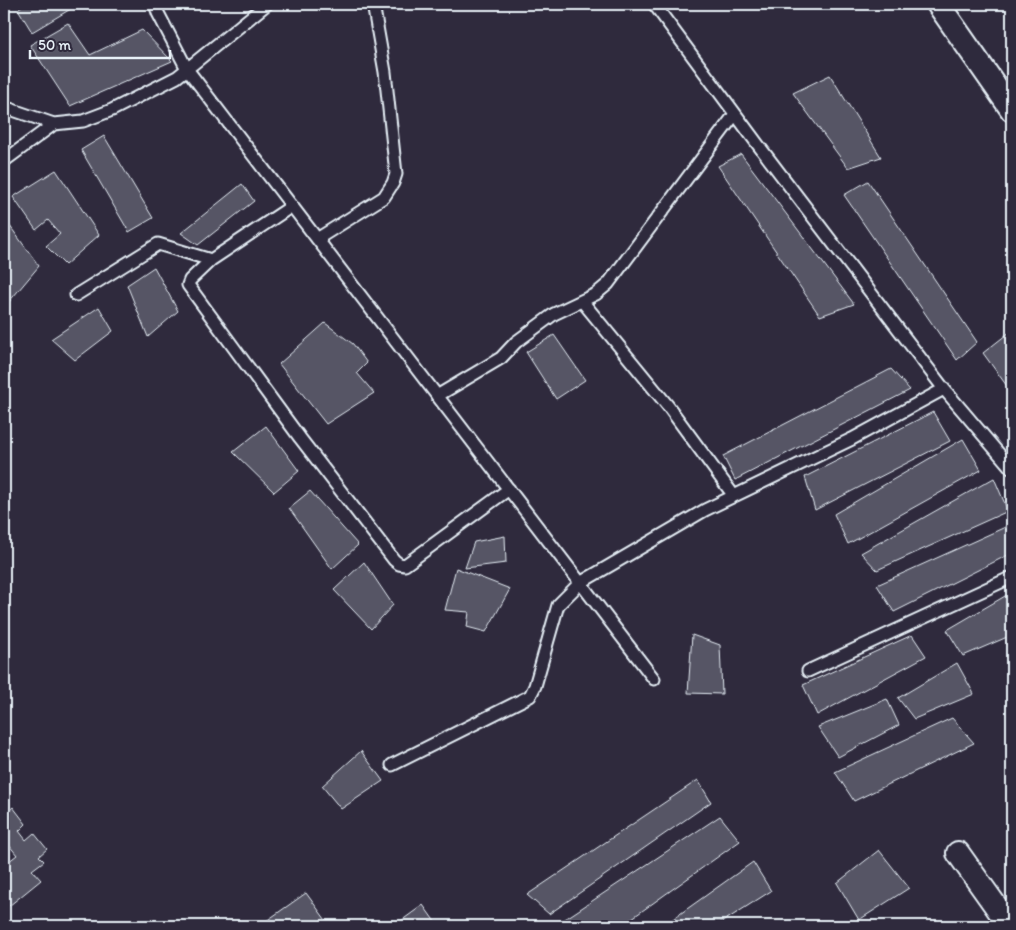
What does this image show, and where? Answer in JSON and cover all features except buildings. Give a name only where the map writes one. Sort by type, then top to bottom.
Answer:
[{"type":"street","points":[[938,4],[1012,110]]},
{"type":"street","points":[[958,853],[1005,919],[1003,926]]},
{"type":"lane","points":[[155,4],[187,69],[654,679]]},
{"type":"lane","points":[[4,107],[54,124],[82,121],[112,110],[177,77],[267,4]]},
{"type":"lane","points":[[317,239],[384,197],[393,183],[396,174],[385,72],[373,4]]},
{"type":"lane","points":[[654,4],[944,389],[1012,469]]},
{"type":"lane","points":[[438,396],[502,358],[516,342],[554,314],[596,294],[608,284],[735,114]]},
{"type":"lane","points":[[4,160],[54,124]]},
{"type":"lane","points":[[292,206],[211,260],[190,280],[188,285],[300,438],[399,564],[405,565],[509,489]]},
{"type":"lane","points":[[76,295],[158,244],[211,260]]},
{"type":"lane","points":[[582,301],[668,406],[734,496]]},
{"type":"lane","points":[[392,765],[530,696],[535,686],[558,605],[580,583],[705,510],[852,439],[944,389]]},
{"type":"lane","points":[[808,671],[1012,577]]}]
